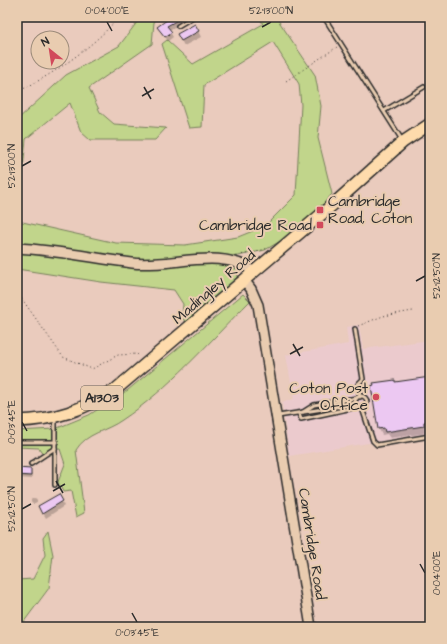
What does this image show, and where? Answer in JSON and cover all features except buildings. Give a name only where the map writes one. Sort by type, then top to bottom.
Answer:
[{"type":"highway","name":"Madingley Road","points":[[17,421],[55,418],[76,412],[93,404],[115,390],[337,201],[403,142],[430,124]]},
{"type":"street","points":[[17,248],[42,249],[140,264],[218,259],[238,262],[254,272]]},
{"type":"street","name":"Cambridge Road","points":[[244,280],[251,289],[258,305],[311,627]]},
{"type":"lane","points":[[178,26],[193,17]]},
{"type":"lane","points":[[324,17],[403,142]]},
{"type":"lane","points":[[384,111],[424,88]]},
{"type":"lane","points":[[355,329],[363,380],[358,384],[358,397],[356,405]]},
{"type":"lane","points":[[299,414],[314,405],[358,397],[364,398],[366,402],[362,408]]},
{"type":"lane","points":[[277,416],[356,405],[362,408],[373,441],[377,445],[430,436]]},
{"type":"lane","points":[[55,418],[55,485]]},
{"type":"lane","points":[[17,442],[56,442]]},
{"type":"lane","points":[[31,464],[56,448]]},
{"type":"path","points":[[17,92],[41,80],[73,58],[108,30],[119,17]]},
{"type":"path","points":[[286,81],[340,44]]},
{"type":"path","points":[[233,256],[252,253],[270,247]]},
{"type":"path","points":[[17,292],[63,357],[92,369],[118,355],[137,354],[147,364]]},
{"type":"path","points":[[355,329],[369,320],[413,310]]},
{"type":"shaded area","points":[[359,325],[363,349],[430,340],[430,433],[289,456],[282,402],[294,399],[286,355],[348,344],[346,327]]},
{"type":"green space","points":[[141,17],[151,17],[154,22],[152,44],[89,88],[100,112],[114,124],[166,128],[155,140],[90,140],[81,132],[70,103],[26,139],[18,221],[116,243],[185,245],[238,237],[265,226],[296,195],[301,105],[299,84],[273,42],[204,85],[202,127],[189,128],[162,44],[167,40],[193,64],[263,24],[259,17],[276,17],[315,75],[321,106],[318,138],[332,194],[316,212],[289,236],[265,250],[238,256],[135,262],[17,244],[17,120],[66,75],[119,46]]},
{"type":"green space","points":[[17,251],[133,268],[224,263],[236,264],[238,272],[233,283],[186,323],[182,317],[183,304],[174,290],[101,282],[17,269]]},
{"type":"green space","points":[[243,294],[250,301],[173,379],[139,408],[122,420],[91,436],[80,444],[76,450],[84,513],[76,517],[71,491],[63,492],[58,482],[65,464],[60,449],[52,450],[51,455],[43,454],[39,448],[17,447],[17,431],[55,429],[89,415],[128,390]]},
{"type":"green space","points":[[48,531],[53,555],[49,588],[20,627],[17,627],[17,599],[19,597],[17,595],[17,580],[33,579],[45,555],[43,538]]},
{"type":"place","name":"Cambridge Road, Coton","points":[[320,210]]},
{"type":"place","name":"Cambridge Road","points":[[320,225]]},
{"type":"place","name":"Coton Post Office","points":[[376,397]]}]
